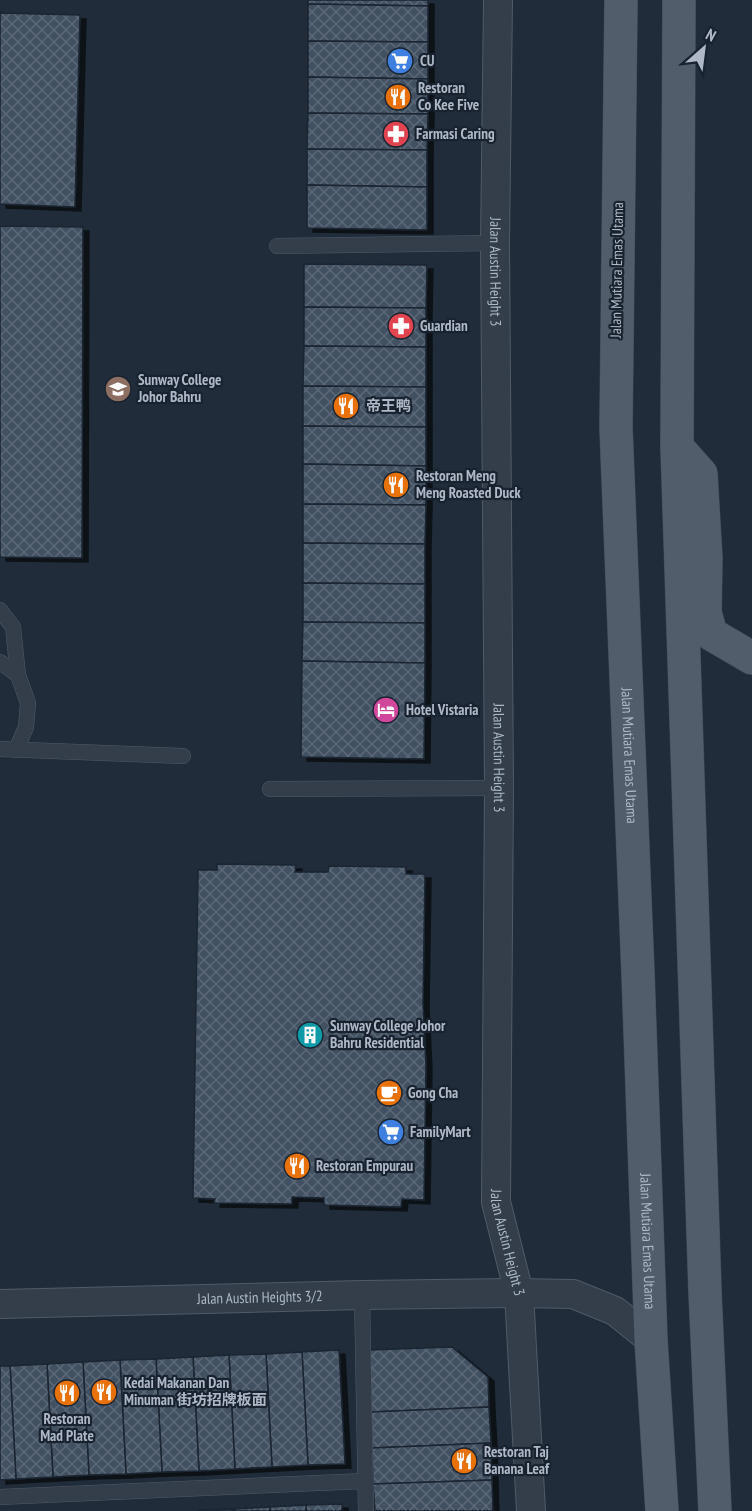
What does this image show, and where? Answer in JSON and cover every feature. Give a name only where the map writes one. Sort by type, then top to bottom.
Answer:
[{"type":"main road","name":"Jalan Mutiara Emas Utama","points":[[621,0],[616,428],[651,1340],[662,1511]]},
{"type":"main road","points":[[680,0],[677,447],[704,1257],[716,1510]]},
{"type":"main road","points":[[677,447],[701,474],[706,559],[705,612],[711,634],[752,658]]},
{"type":"street","name":"Jalan Austin Height 3","points":[[498,0],[495,243],[499,788],[496,1202],[519,1293],[531,1511]]},
{"type":"street","name":"Jalan Austin Heights 3/2","points":[[0,1304],[362,1295],[573,1294],[615,1311],[651,1340]]},
{"type":"lane","points":[[277,246],[495,243]]},
{"type":"lane","points":[[0,610],[12,624],[18,675],[28,703],[26,727],[16,750]]},
{"type":"lane","points":[[0,662],[18,675]]},
{"type":"lane","points":[[0,749],[183,756]]},
{"type":"lane","points":[[270,789],[499,788]]},
{"type":"lane","points":[[362,1295],[366,1511]]},
{"type":"lane","points":[[0,1497],[365,1481]]},
{"type":"building","points":[[308,0],[428,0],[428,6],[308,4]]},
{"type":"building","points":[[308,4],[428,6],[428,42],[308,41]]},
{"type":"building","points":[[0,13],[80,15],[75,207],[0,204]]},
{"type":"building","points":[[308,41],[428,42],[428,79],[308,77]]},
{"type":"building","points":[[308,77],[428,79],[428,114],[308,113]]},
{"type":"building","points":[[308,113],[428,114],[427,150],[307,149]]},
{"type":"building","points":[[307,149],[427,150],[427,187],[307,185]]},
{"type":"building","points":[[307,185],[427,187],[427,230],[307,228]]},
{"type":"building","points":[[0,226],[83,227],[82,558],[0,557]]},
{"type":"building","points":[[304,264],[427,265],[426,308],[304,307]]},
{"type":"building","points":[[304,307],[426,308],[426,347],[304,346]]},
{"type":"building","points":[[304,346],[426,347],[426,387],[303,386]]},
{"type":"building","points":[[303,386],[426,387],[426,427],[303,426]]},
{"type":"building","points":[[303,426],[426,427],[426,466],[303,464]]},
{"type":"building","points":[[303,464],[426,466],[426,505],[303,504]]},
{"type":"building","points":[[303,504],[426,505],[425,544],[303,543]]},
{"type":"building","points":[[303,543],[425,544],[425,584],[303,583]]},
{"type":"building","points":[[303,583],[425,584],[425,623],[303,622]]},
{"type":"building","points":[[303,622],[425,623],[425,663],[302,661]]},
{"type":"building","points":[[302,661],[425,663],[424,759],[301,757]]},
{"type":"building","name":"Sunway College Johor Bahru Residential","points":[[217,864],[296,865],[295,872],[328,872],[329,866],[406,867],[406,874],[425,874],[424,1200],[402,1199],[401,1207],[324,1205],[324,1198],[292,1197],[292,1204],[214,1203],[215,1199],[193,1198],[198,870],[217,870]]},
{"type":"building","points":[[452,1347],[488,1377],[489,1407],[371,1412],[368,1350]]},
{"type":"building","points":[[339,1350],[345,1464],[308,1465],[302,1352]]},
{"type":"building","points":[[302,1352],[308,1465],[272,1467],[266,1354]]},
{"type":"building","points":[[266,1354],[272,1467],[235,1469],[229,1355]]},
{"type":"building","points":[[229,1355],[235,1469],[199,1471],[193,1357]]},
{"type":"building","points":[[193,1357],[199,1471],[162,1472],[156,1359]]},
{"type":"building","points":[[156,1359],[162,1472],[126,1474],[120,1360]]},
{"type":"building","points":[[120,1360],[126,1474],[89,1475],[83,1362]]},
{"type":"building","points":[[83,1362],[89,1475],[53,1477],[47,1364]]},
{"type":"building","points":[[47,1364],[53,1477],[16,1479],[10,1366]]},
{"type":"building","points":[[0,1366],[10,1366],[16,1479],[0,1480]]},
{"type":"building","points":[[489,1407],[491,1443],[372,1448],[371,1412]]},
{"type":"building","points":[[491,1443],[492,1480],[373,1484],[372,1448]]},
{"type":"building","points":[[492,1480],[493,1511],[375,1511],[373,1484]]},
{"type":"building","points":[[342,1504],[342,1511],[306,1511],[306,1505]]},
{"type":"building","points":[[306,1505],[306,1511],[270,1511],[270,1507]]},
{"type":"building","points":[[270,1507],[270,1511],[234,1511],[234,1509]]},
{"type":"building","points":[[234,1509],[234,1511],[198,1511],[198,1510]]},
{"type":"place","name":"CU","points":[[400,61]]},
{"type":"place","name":"Restoran Co Kee Five","points":[[398,97]]},
{"type":"place","name":"Farmasi Caring","points":[[396,134]]},
{"type":"place","name":"Guardian","points":[[401,326]]},
{"type":"place","name":"Sunway College Johor Bahru","points":[[118,389]]},
{"type":"place","name":"帝王鸭","points":[[346,406]]},
{"type":"place","name":"Restoran Meng Meng Roasted Duck","points":[[396,485]]},
{"type":"place","name":"Hotel Vistaria","points":[[386,710]]},
{"type":"place","name":"Sunway College Johor Bahru Residential","points":[[310,1035]]},
{"type":"place","name":"Gong Cha","points":[[389,1093]]},
{"type":"place","name":"FamilyMart","points":[[391,1132]]},
{"type":"place","name":"Restoran Empurau","points":[[297,1166]]},
{"type":"place","name":"Kedai Makanan Dan Minuman 街坊招牌板面","points":[[104,1392]]},
{"type":"place","name":"Restoran Mad Plate","points":[[67,1393]]},
{"type":"place","name":"Restoran Taj Banana Leaf","points":[[464,1461]]}]
